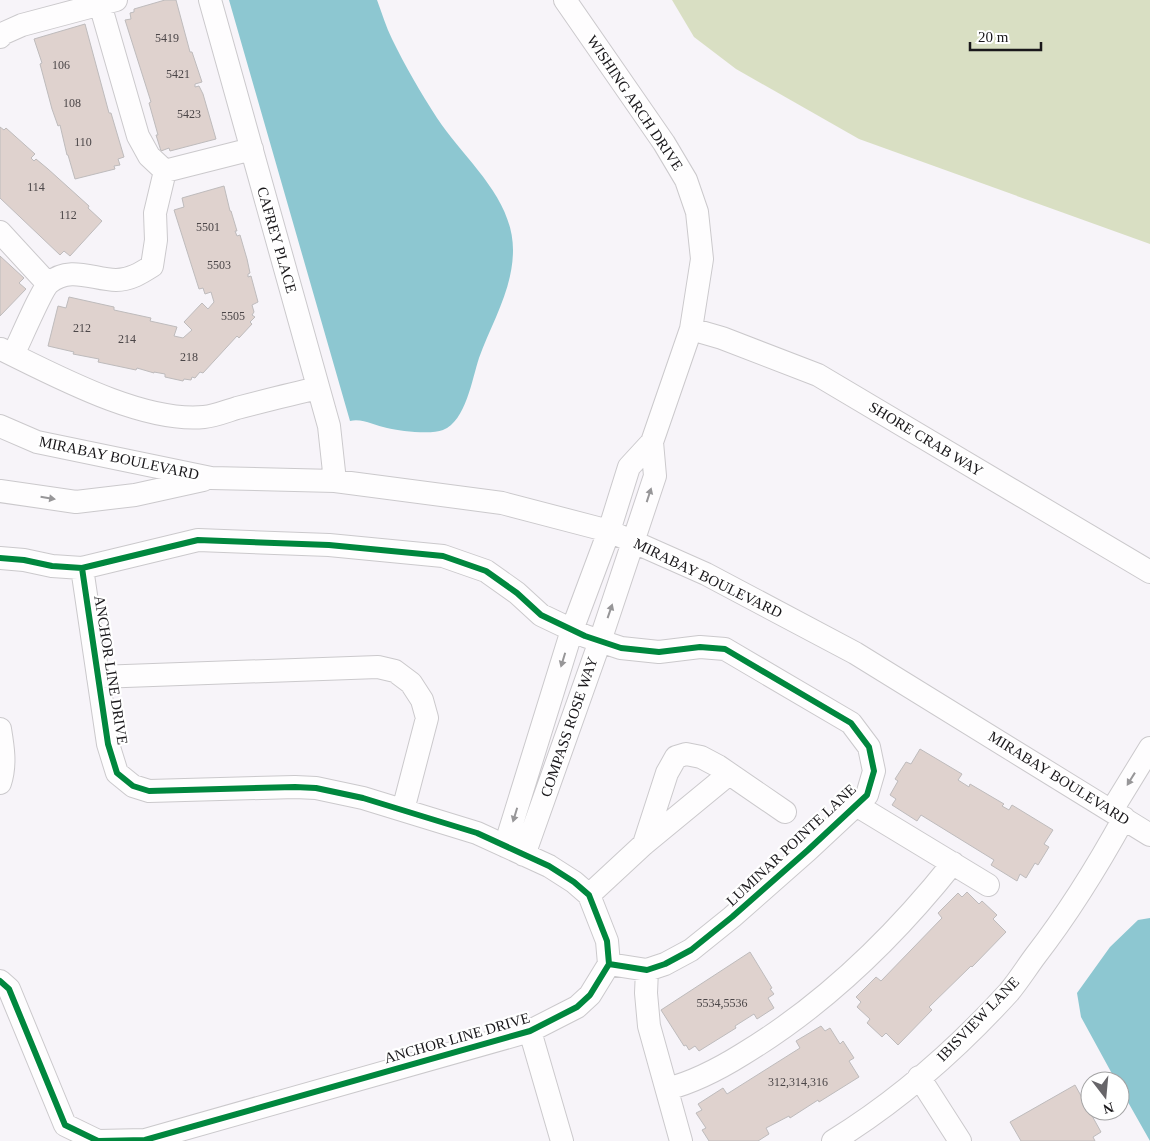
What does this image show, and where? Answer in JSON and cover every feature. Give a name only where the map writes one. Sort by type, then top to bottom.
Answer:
[{"type":"street","name":"CAFREY PLACE","points":[[210,0],[329,426],[335,481]]},
{"type":"street","name":"WISHING ARCH DRIVE","points":[[565,0],[664,143],[686,180],[697,212],[702,258],[691,329],[652,442],[629,467],[609,531]]},
{"type":"street","points":[[0,37],[22,26],[108,2],[138,136],[150,156],[165,171]]},
{"type":"street","points":[[165,171],[252,149]]},
{"type":"street","points":[[165,171],[155,213],[156,240],[152,266],[137,276],[116,280],[87,274],[62,276],[48,284],[7,352],[70,383],[108,398],[174,417],[205,417],[318,388]]},
{"type":"street","points":[[0,232],[48,284]]},
{"type":"street","name":"SHORE CRAB WAY","points":[[691,329],[722,338],[818,375],[1150,572]]},
{"type":"street","name":"MIRABAY BOULEVARD","points":[[0,426],[37,442],[211,478],[335,481],[502,503],[609,531],[706,574],[855,653],[1118,814],[1148,827]]},
{"type":"street","name":"WISHING ARCH DRIVE","points":[[633,541],[655,476],[652,442]]},
{"type":"street","name":"MIRABAY BOULEVARD","points":[[0,491],[76,502],[135,495],[211,478]]},
{"type":"street","name":"COMPASS ROSE WAY","points":[[515,851],[572,630],[609,531]]},
{"type":"street","points":[[0,558],[24,560],[52,566],[82,568],[198,540],[329,545],[444,556],[486,570],[517,593],[541,615],[572,630]]},
{"type":"street","name":"COMPASS ROSE WAY","points":[[515,851],[600,641],[633,541]]},
{"type":"street","name":"ANCHOR LINE DRIVE","points":[[0,981],[9,990],[65,1125],[98,1140],[145,1140],[530,1031],[577,1007],[590,995],[609,964],[607,941],[589,895],[574,882],[549,866],[477,833],[363,798],[316,788],[149,791],[133,786],[117,773],[108,744],[82,568]]},
{"type":"street","name":"LUMINAR POINTE LANE","points":[[572,630],[621,648],[659,652],[700,647],[724,649],[851,723],[869,747],[874,771],[867,795],[795,862],[691,950],[665,964],[647,970],[609,964]]},
{"type":"street","points":[[98,676],[378,667],[395,672],[411,684],[422,700],[427,718],[403,810]]},
{"type":"street","points":[[0,728],[3,748],[3,773],[0,783]]},
{"type":"street","points":[[1118,814],[1150,748]]},
{"type":"street","points":[[644,844],[666,773],[676,757],[686,754],[701,757],[785,812]]},
{"type":"street","points":[[589,895],[644,844],[729,774]]},
{"type":"street","points":[[856,805],[988,885]]},
{"type":"street","name":"IBISVIEW LANE","points":[[833,1141],[866,1120],[950,1052],[1009,991],[1069,911],[1094,873],[1118,814]]},
{"type":"street","points":[[667,1089],[686,1084],[722,1067],[787,1025],[857,968],[926,897],[953,863]]},
{"type":"street","points":[[647,970],[646,993],[649,1026],[681,1141]]},
{"type":"street","points":[[530,1031],[562,1141]]},
{"type":"street","points":[[919,1077],[960,1141]]},
{"type":"green space","points":[[672,0],[1150,0],[1150,244],[859,139],[736,69],[694,37]]},
{"type":"water","points":[[229,0],[377,0],[392,39],[419,89],[437,118],[485,180],[505,213],[511,231],[513,250],[510,278],[506,292],[479,358],[463,409],[451,425],[443,430],[431,432],[407,431],[382,427],[364,421],[350,421]]},
{"type":"water","points":[[1150,918],[1150,1141],[1130,1106],[1130,1071],[1111,1071],[1081,1017],[1077,993],[1110,947],[1138,920]]},
{"type":"building","points":[[165,0],[176,0],[190,52],[192,52],[202,82],[195,84],[195,87],[199,86],[203,94],[216,139],[170,151],[169,148],[161,151],[149,103],[151,102],[125,20],[131,19],[130,13],[134,12],[134,9]]},
{"type":"building","points":[[85,24],[109,113],[111,113],[124,157],[118,159],[120,165],[114,166],[115,169],[75,179],[60,125],[58,126],[52,109],[40,64],[42,63],[34,39]]},
{"type":"building","points":[[0,127],[4,130],[6,128],[35,154],[31,158],[34,161],[36,159],[48,169],[89,206],[88,208],[102,221],[70,256],[64,251],[60,255],[0,198]]},
{"type":"building","points":[[224,186],[237,231],[235,231],[237,236],[240,235],[247,259],[250,273],[248,277],[251,276],[258,302],[252,305],[254,312],[252,315],[255,317],[250,322],[252,324],[239,338],[237,336],[203,373],[200,372],[195,378],[192,377],[191,380],[184,379],[183,381],[165,377],[165,374],[98,362],[99,359],[73,354],[74,352],[48,346],[58,306],[66,308],[69,297],[114,307],[114,310],[151,318],[150,321],[177,327],[174,336],[183,338],[192,330],[184,322],[202,303],[208,309],[214,302],[211,292],[205,294],[203,288],[199,289],[174,210],[184,207],[182,198]]},
{"type":"building","points":[[0,256],[24,278],[19,283],[26,289],[0,316]]},
{"type":"building","points":[[920,749],[962,774],[958,780],[969,787],[970,784],[1004,804],[1002,806],[1009,810],[1012,805],[1053,830],[1044,844],[1049,847],[1038,865],[1035,863],[1026,878],[1020,874],[1017,881],[991,865],[994,860],[921,815],[917,821],[892,805],[896,799],[890,795],[898,781],[895,779],[906,762],[911,764]]},
{"type":"building","points":[[967,892],[979,904],[982,901],[997,915],[993,919],[1006,932],[929,1007],[932,1010],[898,1045],[886,1033],[882,1037],[867,1023],[870,1019],[857,1007],[861,1002],[856,997],[876,977],[881,981],[942,918],[938,913],[958,893],[962,897]]},
{"type":"building","points":[[750,952],[772,988],[770,989],[774,994],[768,998],[774,1008],[757,1019],[754,1014],[735,1026],[736,1028],[699,1051],[695,1046],[689,1050],[686,1045],[684,1046],[661,1010]]},
{"type":"building","points":[[821,1026],[825,1031],[830,1028],[840,1044],[843,1041],[854,1058],[849,1061],[859,1077],[790,1118],[789,1116],[766,1128],[769,1134],[758,1141],[709,1141],[702,1130],[706,1128],[696,1113],[702,1110],[698,1104],[723,1088],[727,1094],[800,1048],[796,1041]]},
{"type":"building","points":[[1075,1085],[1080,1094],[1080,1121],[1095,1121],[1101,1132],[1093,1137],[1095,1141],[1021,1141],[1010,1122]]},
{"type":"cycle path","points":[[0,558],[24,560],[52,566],[82,568],[198,540],[329,545],[443,556],[486,571],[517,593],[541,615],[585,636],[621,648],[659,652],[700,647],[725,649],[851,723],[869,747],[874,771],[867,795],[732,917],[691,950],[665,964],[647,970],[609,964]]},
{"type":"cycle path","points":[[0,981],[9,989],[65,1125],[98,1141],[145,1140],[530,1031],[577,1007],[590,995],[609,964],[607,941],[589,895],[574,882],[549,866],[477,833],[363,798],[316,788],[149,791],[133,786],[117,773],[108,744],[82,568]]}]
